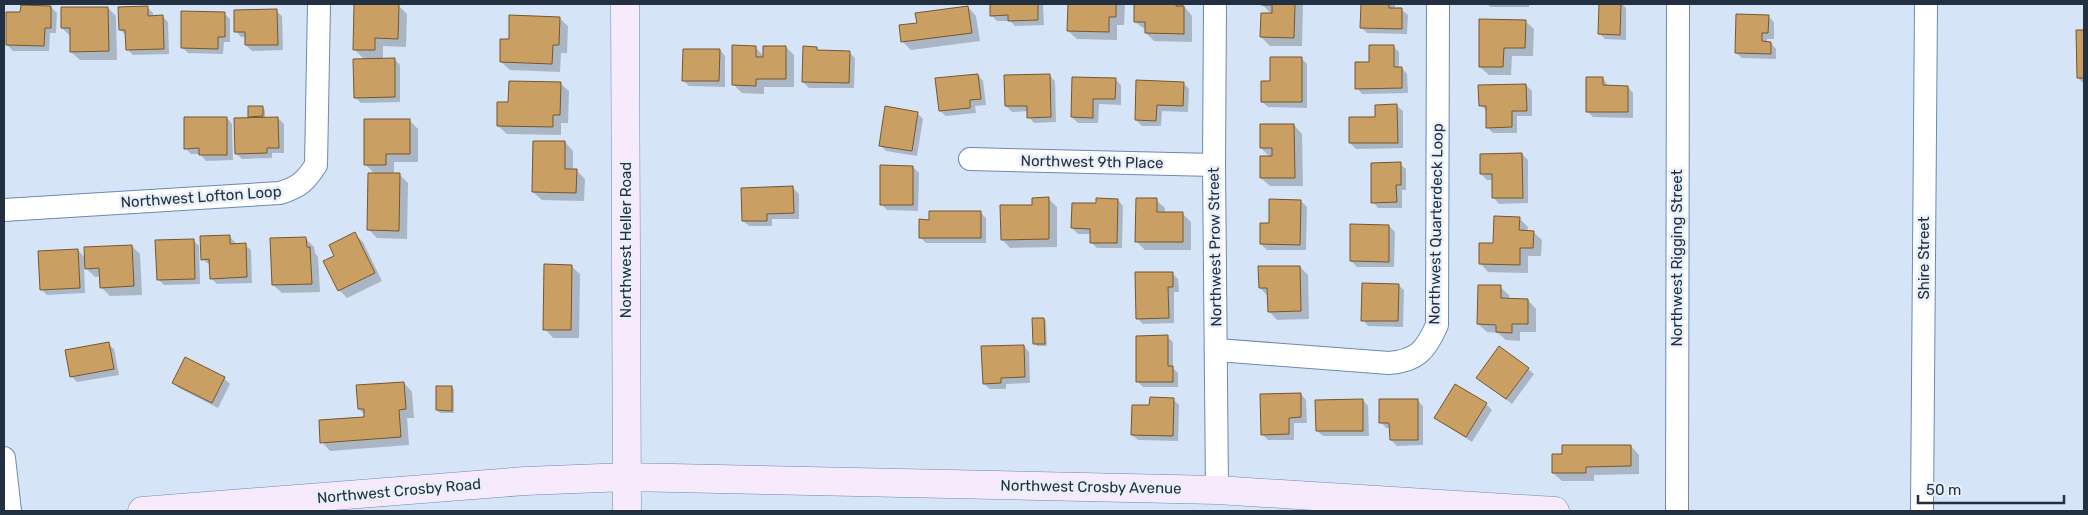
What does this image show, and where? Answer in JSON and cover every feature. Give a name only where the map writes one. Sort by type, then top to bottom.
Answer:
[{"type":"street","name":"Northwest Lofton Loop","points":[[4,210],[280,193],[300,185],[306,181],[316,165],[319,4]]},
{"type":"street","name":"Northwest Heller Road","points":[[625,4],[627,511]]},
{"type":"street","name":"Northwest Prow Street","points":[[1215,4],[1214,165],[1217,490]]},
{"type":"street","name":"Northwest Quarterdeck Loop","points":[[1217,350],[1389,363],[1402,362],[1417,356],[1430,341],[1437,325],[1438,4]]},
{"type":"street","name":"Northwest Rigging Street","points":[[1677,511],[1678,4]]},
{"type":"street","name":"Shire Street","points":[[1922,511],[1926,4]]},
{"type":"street","name":"Northwest 9th Place","points":[[970,159],[1214,165]]},
{"type":"street","points":[[4,458],[10,511]]},
{"type":"street","name":"Northwest Crosby Avenue","points":[[627,477],[1217,490],[1555,511]]},
{"type":"street","name":"Northwest Crosby Road","points":[[142,511],[525,481],[627,477]]},
{"type":"building","points":[[354,4],[399,4],[398,39],[375,38],[375,50],[353,50]]},
{"type":"building","points":[[990,4],[1038,4],[1038,20],[1008,21],[1008,15],[990,16]]},
{"type":"building","points":[[1068,4],[1116,4],[1116,17],[1109,17],[1109,32],[1067,31]]},
{"type":"building","points":[[1134,4],[1176,4],[1176,6],[1184,6],[1184,34],[1145,33],[1145,22],[1134,22]]},
{"type":"building","points":[[1261,4],[1295,4],[1294,38],[1260,37],[1261,13],[1272,13],[1272,5]]},
{"type":"building","points":[[1361,4],[1389,4],[1389,8],[1402,8],[1402,29],[1360,28]]},
{"type":"building","points":[[1599,4],[1621,4],[1620,35],[1598,34]]},
{"type":"building","points":[[21,5],[51,6],[51,28],[45,28],[44,46],[6,45],[6,12],[20,12]]},
{"type":"building","points":[[148,6],[148,16],[163,15],[164,49],[126,50],[125,30],[119,30],[118,7]]},
{"type":"building","points":[[968,6],[972,33],[901,42],[899,25],[917,23],[915,13]]},
{"type":"building","points":[[61,7],[108,7],[109,51],[70,52],[70,28],[61,28]]},
{"type":"building","points":[[277,9],[278,45],[245,45],[245,32],[234,32],[234,10]]},
{"type":"building","points":[[181,11],[225,12],[225,37],[218,37],[218,49],[181,48]]},
{"type":"building","points":[[1736,14],[1769,15],[1768,33],[1762,33],[1762,41],[1771,42],[1771,54],[1735,53]]},
{"type":"building","points":[[509,15],[560,17],[559,45],[553,45],[552,64],[500,62],[500,39],[509,39]]},
{"type":"building","points":[[1479,19],[1526,20],[1525,48],[1504,48],[1503,67],[1479,67]]},
{"type":"building","points":[[2076,30],[2084,30],[2084,78],[2077,78]]},
{"type":"building","points":[[732,45],[756,46],[756,57],[763,57],[763,46],[786,46],[786,79],[756,79],[756,86],[732,85]]},
{"type":"building","points":[[1369,45],[1394,45],[1394,67],[1402,67],[1402,88],[1355,89],[1355,62],[1369,62]]},
{"type":"building","points":[[803,46],[817,47],[817,50],[850,51],[849,83],[802,82]]},
{"type":"building","points":[[683,49],[720,49],[719,81],[682,81]]},
{"type":"building","points":[[1270,57],[1302,57],[1302,102],[1261,102],[1261,81],[1270,81]]},
{"type":"building","points":[[395,58],[395,97],[354,98],[353,59]]},
{"type":"building","points":[[978,74],[981,99],[970,100],[970,108],[939,111],[935,78]]},
{"type":"building","points":[[1050,74],[1051,117],[1027,118],[1027,106],[1005,106],[1004,75]]},
{"type":"building","points":[[1072,77],[1116,78],[1115,99],[1093,99],[1093,118],[1071,117]]},
{"type":"building","points":[[1586,77],[1603,77],[1603,85],[1628,86],[1628,112],[1586,112]]},
{"type":"building","points":[[1136,80],[1184,82],[1183,106],[1157,105],[1156,121],[1135,120]]},
{"type":"building","points":[[509,81],[561,82],[560,115],[553,115],[553,127],[497,126],[497,102],[508,102]]},
{"type":"building","points":[[1526,84],[1527,111],[1512,111],[1512,127],[1486,128],[1486,106],[1479,106],[1478,85]]},
{"type":"building","points":[[1397,104],[1398,143],[1349,143],[1349,117],[1375,117],[1375,105]]},
{"type":"building","points":[[248,106],[263,106],[263,116],[248,117]]},
{"type":"building","points":[[885,106],[918,112],[912,151],[879,146]]},
{"type":"building","points":[[184,117],[227,117],[227,155],[199,155],[199,148],[184,149]]},
{"type":"building","points":[[278,117],[279,148],[267,148],[267,153],[235,154],[234,118]]},
{"type":"building","points":[[364,119],[410,119],[410,154],[386,154],[386,165],[364,165]]},
{"type":"building","points":[[1260,124],[1294,124],[1295,178],[1260,178],[1260,156],[1272,156],[1272,148],[1260,148]]},
{"type":"building","points":[[533,141],[565,141],[565,169],[577,169],[576,193],[532,192]]},
{"type":"building","points":[[1522,153],[1523,198],[1492,198],[1492,174],[1480,174],[1480,154]]},
{"type":"building","points":[[1401,162],[1401,185],[1396,185],[1397,202],[1371,203],[1371,163]]},
{"type":"building","points":[[880,165],[913,166],[913,205],[880,205]]},
{"type":"building","points":[[368,173],[400,173],[399,231],[367,230]]},
{"type":"building","points":[[793,186],[794,213],[767,214],[767,221],[742,221],[741,188]]},
{"type":"building","points":[[1049,197],[1049,239],[1001,240],[1000,205],[1032,205],[1032,198]]},
{"type":"building","points":[[1096,198],[1118,199],[1117,243],[1090,243],[1090,229],[1071,228],[1072,203],[1096,203]]},
{"type":"building","points":[[1136,198],[1157,198],[1157,212],[1183,212],[1183,242],[1135,242]]},
{"type":"building","points":[[1269,199],[1301,200],[1300,245],[1260,244],[1260,223],[1269,223]]},
{"type":"building","points":[[929,211],[981,211],[981,238],[919,238],[919,219],[929,220]]},
{"type":"building","points":[[1494,216],[1520,217],[1519,230],[1534,231],[1533,248],[1520,248],[1520,265],[1479,264],[1479,243],[1493,243]]},
{"type":"building","points":[[1350,224],[1389,225],[1389,262],[1350,261]]},
{"type":"building","points":[[355,232],[375,273],[338,291],[323,261],[334,256],[329,245]]},
{"type":"building","points":[[230,235],[230,244],[246,243],[247,277],[210,279],[209,259],[201,260],[200,236]]},
{"type":"building","points":[[306,237],[307,247],[310,247],[312,284],[272,285],[270,238]]},
{"type":"building","points":[[194,239],[195,279],[157,280],[155,240]]},
{"type":"building","points":[[132,245],[134,286],[100,288],[99,268],[85,269],[84,247]]},
{"type":"building","points":[[78,249],[80,288],[40,290],[38,251]]},
{"type":"building","points":[[544,264],[572,265],[571,330],[543,330]]},
{"type":"building","points":[[1258,266],[1300,266],[1301,311],[1268,312],[1267,288],[1259,288]]},
{"type":"building","points":[[1135,272],[1173,272],[1173,287],[1168,287],[1169,318],[1136,319]]},
{"type":"building","points":[[1362,283],[1399,284],[1398,321],[1361,321]]},
{"type":"building","points":[[1478,285],[1501,285],[1501,298],[1528,299],[1528,324],[1512,324],[1512,333],[1496,332],[1496,325],[1477,324]]},
{"type":"building","points":[[1032,318],[1044,318],[1045,344],[1033,344]]},
{"type":"building","points":[[1168,335],[1168,366],[1173,366],[1173,382],[1136,382],[1136,336]]},
{"type":"building","points":[[109,342],[114,369],[70,377],[65,350]]},
{"type":"building","points":[[1024,345],[1025,377],[1001,378],[1001,383],[983,384],[981,346]]},
{"type":"building","points":[[1499,346],[1529,368],[1506,399],[1476,378]]},
{"type":"building","points":[[185,357],[225,377],[212,403],[172,383]]},
{"type":"building","points":[[404,382],[406,409],[399,410],[401,437],[320,443],[319,420],[364,417],[364,409],[358,409],[356,385]]},
{"type":"building","points":[[1455,384],[1487,403],[1466,437],[1434,418]]},
{"type":"building","points":[[436,386],[452,386],[452,411],[436,410]]},
{"type":"building","points":[[1301,393],[1301,417],[1289,418],[1289,434],[1261,435],[1260,394]]},
{"type":"building","points":[[1150,397],[1174,398],[1173,436],[1131,435],[1132,405],[1149,405]]},
{"type":"building","points":[[1363,399],[1363,431],[1316,431],[1315,400]]},
{"type":"building","points":[[1379,399],[1418,399],[1418,440],[1390,440],[1389,423],[1379,423]]},
{"type":"building","points":[[1562,445],[1631,445],[1631,466],[1586,467],[1586,473],[1552,473],[1552,454],[1562,454]]}]
